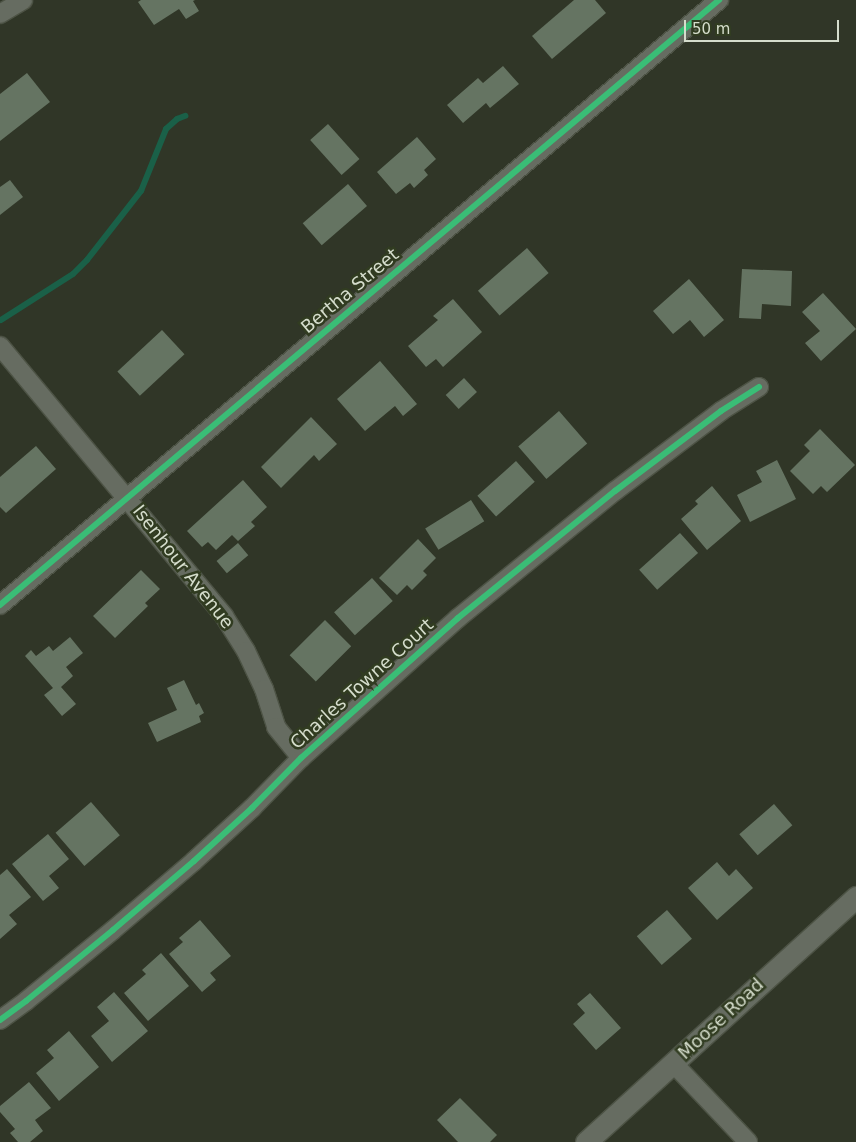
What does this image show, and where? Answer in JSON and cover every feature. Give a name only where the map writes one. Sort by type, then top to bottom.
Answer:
[{"type":"street","points":[[0,14],[23,0]]},
{"type":"street","name":"Bertha Street","points":[[0,605],[126,496],[474,207],[718,0]]},
{"type":"street","name":"Isenhour Avenue","points":[[0,346],[224,616],[246,651],[264,689],[276,727],[302,758]]},
{"type":"street","name":"Charles Towne Court","points":[[0,1020],[26,1001],[179,873],[252,808],[302,758],[458,618],[558,536],[721,411],[759,387]]},
{"type":"street","name":"Moose Road","points":[[586,1142],[856,897]]},
{"type":"street","points":[[672,1063],[748,1142]]},
{"type":"building","points":[[141,0],[195,0],[193,1],[199,11],[186,19],[179,9],[154,25],[138,2]]},
{"type":"building","points":[[574,0],[595,0],[606,13],[552,59],[532,36]]},
{"type":"building","points":[[503,66],[519,84],[490,108],[486,103],[463,123],[447,105],[478,78],[483,83]]},
{"type":"building","points":[[27,73],[50,102],[0,141],[0,94]]},
{"type":"building","points":[[328,124],[359,159],[342,175],[310,140]]},
{"type":"building","points":[[417,137],[436,159],[424,170],[428,175],[414,188],[410,183],[396,194],[377,172]]},
{"type":"building","points":[[10,180],[23,197],[0,215],[0,187]]},
{"type":"building","points":[[348,184],[367,206],[322,245],[303,223]]},
{"type":"building","points":[[527,248],[549,273],[500,316],[478,291]]},
{"type":"building","points":[[742,269],[792,271],[791,306],[762,304],[761,319],[739,318]]},
{"type":"building","points":[[689,279],[724,320],[704,337],[690,320],[673,334],[653,311]]},
{"type":"building","points":[[823,293],[856,329],[821,361],[805,343],[820,331],[802,312]]},
{"type":"building","points":[[453,299],[482,332],[443,367],[436,359],[426,367],[408,346],[438,320],[433,316]]},
{"type":"building","points":[[162,330],[185,354],[140,396],[117,372]]},
{"type":"building","points":[[380,361],[417,404],[403,416],[395,406],[365,431],[337,399]]},
{"type":"building","points":[[464,378],[477,392],[459,409],[446,395]]},
{"type":"building","points":[[559,411],[587,443],[546,479],[518,446]]},
{"type":"building","points":[[311,417],[337,444],[319,461],[314,455],[281,488],[261,467]]},
{"type":"building","points":[[820,429],[855,465],[827,492],[821,486],[813,494],[790,471],[810,451],[804,445]]},
{"type":"building","points":[[36,446],[56,469],[6,513],[0,507],[0,477]]},
{"type":"building","points":[[777,460],[796,499],[750,522],[737,495],[762,482],[756,471]]},
{"type":"building","points":[[516,461],[535,482],[496,517],[477,496]]},
{"type":"building","points":[[243,480],[267,507],[251,522],[255,526],[238,541],[232,535],[216,550],[208,542],[202,547],[187,531]]},
{"type":"building","points":[[712,486],[741,521],[707,550],[681,519],[698,504],[695,501]]},
{"type":"building","points":[[471,500],[484,521],[438,550],[425,529]]},
{"type":"building","points":[[680,533],[698,553],[657,590],[639,570]]},
{"type":"building","points":[[418,539],[436,558],[423,571],[427,575],[412,590],[407,585],[397,595],[379,578]]},
{"type":"building","points":[[238,543],[248,555],[227,573],[217,561]]},
{"type":"building","points":[[141,570],[160,589],[145,603],[148,606],[115,638],[93,616]]},
{"type":"building","points":[[372,578],[393,601],[355,635],[334,612]]},
{"type":"building","points":[[325,620],[351,646],[316,682],[290,655]]},
{"type":"building","points":[[70,637],[83,653],[66,667],[73,676],[61,687],[76,704],[62,716],[44,695],[53,688],[25,656],[31,650],[36,656],[49,646],[53,651]]},
{"type":"building","points":[[184,680],[196,705],[199,703],[204,713],[199,716],[201,722],[157,742],[148,723],[177,710],[167,688]]},
{"type":"building","points":[[91,802],[120,835],[84,866],[56,833]]},
{"type":"building","points":[[774,804],[792,825],[758,855],[739,834]]},
{"type":"building","points":[[48,834],[69,859],[49,876],[59,888],[43,901],[12,864]]},
{"type":"building","points":[[717,862],[729,876],[736,869],[753,888],[717,920],[688,888]]},
{"type":"building","points":[[7,869],[31,897],[9,915],[17,924],[0,939],[0,875]]},
{"type":"building","points":[[667,910],[692,939],[662,965],[637,936]]},
{"type":"building","points":[[200,920],[231,956],[210,973],[216,980],[202,992],[169,954],[183,942],[179,938]]},
{"type":"building","points":[[161,953],[189,986],[148,1021],[124,993],[146,974],[142,970]]},
{"type":"building","points":[[114,992],[148,1031],[112,1062],[91,1036],[109,1021],[97,1007]]},
{"type":"building","points":[[590,993],[621,1028],[596,1050],[573,1024],[585,1013],[577,1004]]},
{"type":"building","points":[[69,1031],[99,1067],[59,1101],[36,1073],[54,1058],[47,1050]]},
{"type":"building","points":[[29,1082],[51,1108],[35,1120],[43,1131],[30,1142],[18,1142],[10,1133],[15,1129],[0,1112],[0,1106]]},
{"type":"building","points":[[460,1098],[497,1135],[490,1142],[458,1142],[437,1120]]},
{"type":"waterway","points":[[1,320],[73,274],[87,260],[141,191],[166,129],[177,119],[185,116]]},
{"type":"cycle path","points":[[0,605],[719,0]]},
{"type":"cycle path","points":[[0,1020],[113,930],[194,861],[252,808],[301,758],[458,618],[615,491],[721,411],[759,387]]}]
